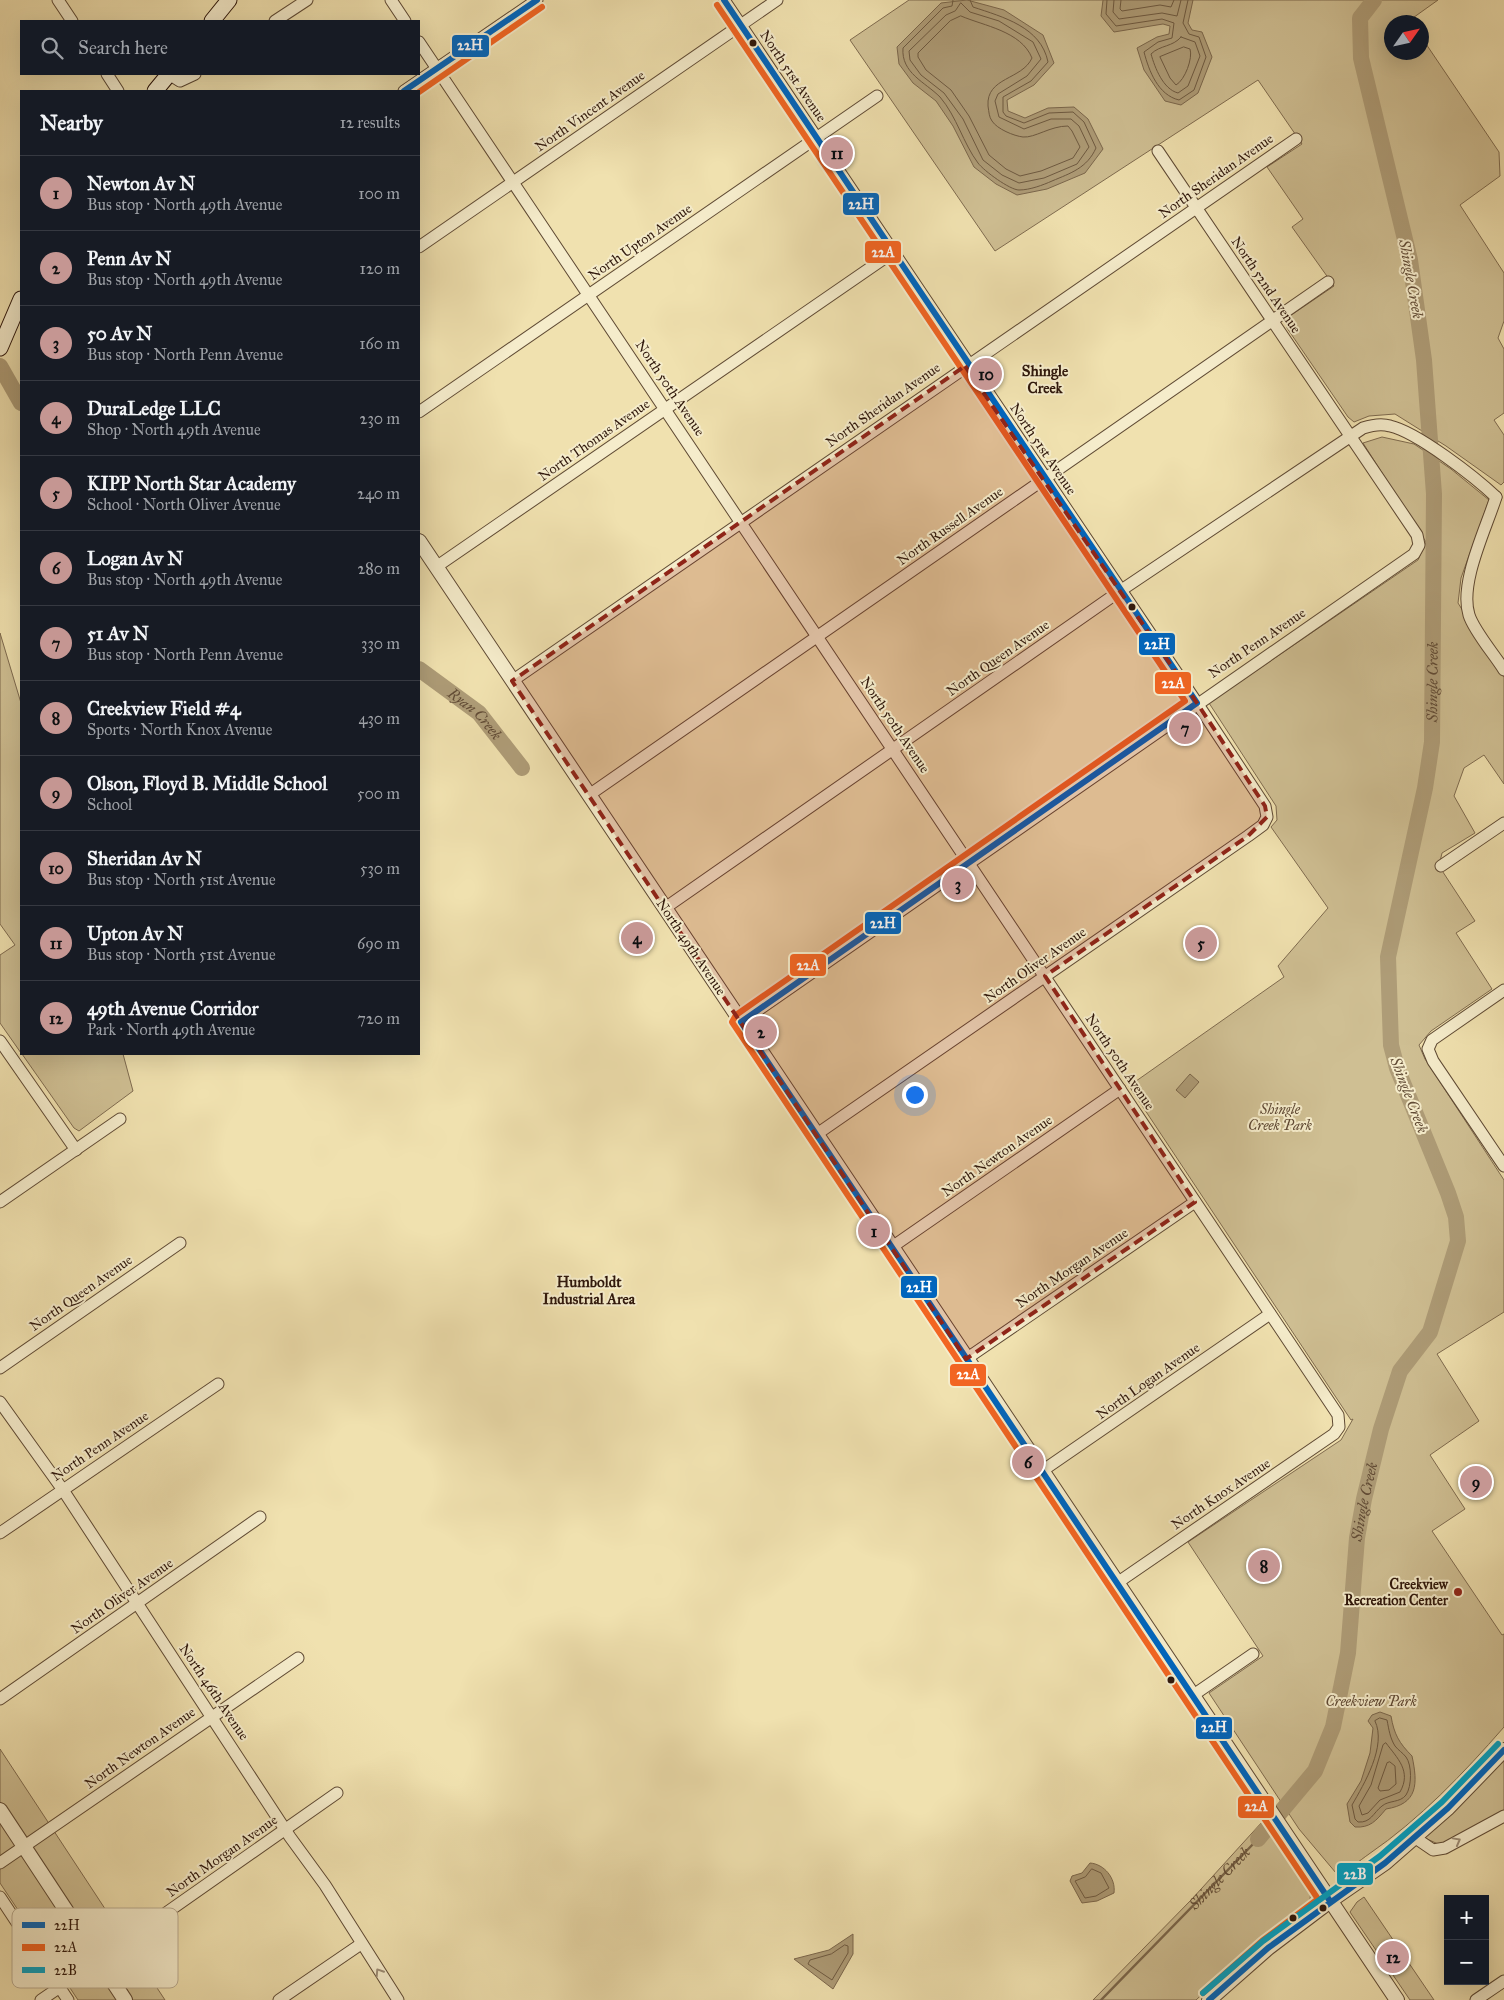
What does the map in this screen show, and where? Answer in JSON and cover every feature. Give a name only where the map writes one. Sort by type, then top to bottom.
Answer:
[{"type":"main road","points":[[213,20],[229,0]]},
{"type":"main road","points":[[156,90],[168,75]]},
{"type":"main road","points":[[0,348],[19,305]]},
{"type":"street","points":[[58,0],[71,20]]},
{"type":"street","points":[[277,20],[307,0]]},
{"type":"street","points":[[391,0],[404,20]]},
{"type":"street","points":[[406,90],[537,0]]},
{"type":"street","name":"North 51st Avenue","points":[[724,0],[968,366],[1046,478],[1120,591],[1197,703],[1265,806],[1267,817]]},
{"type":"street","name":"North Vincent Avenue","points":[[420,246],[777,0]]},
{"type":"street","name":"North 50th Avenue","points":[[420,44],[1338,1415],[1340,1427]]},
{"type":"street","points":[[108,75],[117,90]]},
{"type":"street","points":[[171,75],[182,81],[194,75]]},
{"type":"street","name":"North Upton Avenue","points":[[420,411],[877,96]]},
{"type":"street","name":"North Sheridan Avenue","points":[[512,681],[1296,139]]},
{"type":"street","name":"North 52nd Avenue","points":[[1158,151],[1417,535],[1420,546]]},
{"type":"street","name":"North Thomas Avenue","points":[[436,567],[892,252]]},
{"type":"street","name":"North Russell Avenue","points":[[589,795],[1328,282]]},
{"type":"street","points":[[1349,436],[1363,428],[1383,424],[1407,433],[1454,462],[1500,494],[1470,576],[1466,602],[1469,617],[1502,663]]},
{"type":"street","name":"North Queen Avenue","points":[[665,908],[1120,591],[1349,436]]},
{"type":"street","name":"North 49th Avenue","points":[[420,543],[1397,2000]]},
{"type":"street","name":"North Penn Avenue","points":[[741,1022],[1197,703],[1414,554],[1420,546]]},
{"type":"street","name":"North Oliver Avenue","points":[[816,1134],[1248,836],[1263,824],[1267,817]]},
{"type":"street","points":[[1442,866],[1504,823]]},
{"type":"street","points":[[1502,1160],[1433,1061],[1428,1049],[1432,1040],[1504,990]]},
{"type":"street","points":[[0,1041],[76,1150]]},
{"type":"street","name":"North Newton Avenue","points":[[892,1247],[1120,1089]]},
{"type":"street","points":[[0,1202],[120,1119]]},
{"type":"street","name":"North Morgan Avenue","points":[[966,1359],[1195,1202]]},
{"type":"street","name":"North Queen Avenue","points":[[0,1368],[180,1243]]},
{"type":"street","name":"North Logan Avenue","points":[[1042,1472],[1270,1314]]},
{"type":"street","name":"North Penn Avenue","points":[[0,1533],[218,1384]]},
{"type":"street","name":"North 46th Avenue","points":[[0,1402],[63,1490],[286,1829],[325,1884],[360,1944],[398,2000]]},
{"type":"street","name":"North Knox Avenue","points":[[1117,1583],[1334,1434],[1340,1427]]},
{"type":"street","name":"North Oliver Avenue","points":[[0,1699],[260,1517]]},
{"type":"street","points":[[1192,1696],[1253,1654]]},
{"type":"street","name":"North Newton Avenue","points":[[0,1863],[298,1658]]},
{"type":"street","points":[[1209,2000],[1268,1948],[1330,1901],[1385,1863],[1448,1808],[1504,1750]]},
{"type":"street","name":"North Morgan Avenue","points":[[173,1908],[337,1793]]},
{"type":"street","points":[[0,1810],[65,1908]]},
{"type":"street","points":[[1414,1838],[1433,1850],[1445,1848],[1504,1816]]},
{"type":"street","points":[[0,1897],[12,1915]]},
{"type":"street","points":[[279,2000],[360,1944]]},
{"type":"street","points":[[1476,2000],[1504,1981]]},
{"type":"street","points":[[41,2000],[60,1988],[68,2000]]},
{"type":"street","points":[[117,1988],[125,2000]]},
{"type":"highlighted area","points":[[965,366],[1197,703],[1265,806],[1267,817],[1248,836],[1045,976],[1195,1202],[966,1359],[512,681]]},
{"type":"green space","points":[[909,0],[1438,0],[1417,15],[1384,15],[1384,60],[1429,60],[1429,48],[1499,152],[1500,176],[1460,205],[1504,273],[1504,321],[1498,338],[1504,349],[1504,413],[1494,420],[1504,435],[1504,482],[1501,485],[1446,446],[1395,414],[1369,416],[1354,422],[1348,417],[1287,328],[1287,318],[1334,286],[1292,227],[1303,219],[1267,167],[1302,144],[1258,80],[995,251],[850,40]]},
{"type":"green space","points":[[1382,437],[1414,444],[1451,469],[1489,500],[1461,578],[1458,603],[1504,677],[1504,784],[1484,755],[1464,768],[1454,796],[1475,833],[1442,853],[1439,866],[1475,921],[1456,933],[1492,989],[1431,1031],[1419,1045],[1425,1059],[1504,1180],[1504,1312],[1437,1354],[1479,1421],[1430,1455],[1465,1509],[1432,1531],[1502,1635],[1504,1634],[1504,1727],[1457,1779],[1406,1826],[1357,1863],[1336,1873],[1299,1829],[1209,1693],[1263,1656],[1188,1542],[1341,1440],[1353,1419],[1351,1420],[1129,1086],[1284,977],[1278,966],[1328,908],[1271,827],[1277,820],[1276,806],[1209,703],[1418,560],[1426,542],[1363,443]]},
{"type":"green space","points":[[0,633],[20,700],[20,1052],[0,1023],[0,955],[15,945],[0,924]]},
{"type":"green space","points":[[23,1055],[123,1055],[133,1091],[79,1131],[74,1128]]},
{"type":"green space","points":[[0,1749],[105,1908],[17,1908],[0,1883]]},
{"type":"green space","points":[[1504,1758],[1504,1811],[1448,1843],[1438,1844],[1425,1838]]},
{"type":"green space","points":[[1262,1822],[1289,1853],[1311,1887],[1310,1900],[1242,1957],[1196,2000],[1093,2000],[1192,1899]]},
{"type":"green space","points":[[1364,1897],[1434,2000],[1410,2000],[1352,1915],[1350,1912],[1357,1902]]},
{"type":"green space","points":[[70,1988],[157,1988],[165,2000],[78,2000]]},
{"type":"water","points":[[967,0],[1004,10],[1043,35],[1054,63],[1034,85],[1007,100],[1008,111],[1025,118],[1048,108],[1074,107],[1088,119],[1103,149],[1085,173],[1047,189],[1017,195],[996,184],[974,167],[953,126],[936,101],[913,83],[899,64],[897,47],[941,3]]},
{"type":"water","points":[[1103,0],[1193,0],[1188,23],[1192,30],[1202,32],[1212,57],[1198,93],[1181,105],[1165,101],[1144,70],[1137,48],[1157,37],[1169,34],[1170,26],[1163,24],[1114,32],[1101,16]]},
{"type":"water","points":[[1190,1074],[1199,1082],[1185,1098],[1176,1090]]},
{"type":"water","points":[[1380,1712],[1391,1716],[1398,1738],[1412,1756],[1415,1784],[1410,1797],[1404,1803],[1386,1809],[1372,1823],[1355,1827],[1350,1822],[1347,1804],[1361,1781],[1370,1753],[1373,1728],[1368,1721],[1372,1715]]},
{"type":"water","points":[[1090,1863],[1100,1866],[1108,1873],[1113,1882],[1114,1893],[1097,1901],[1082,1903],[1070,1881],[1072,1876],[1082,1873]]},
{"type":"water","points":[[853,1934],[853,1954],[833,1989],[794,1959],[829,1950]]},
{"type":"waterway","name":"Shingle Creek","points":[[1258,1839],[1315,1771],[1333,1727],[1348,1653],[1357,1538],[1364,1499],[1381,1429],[1400,1371],[1430,1332],[1458,1241],[1456,1217],[1448,1193],[1397,1068],[1391,1045],[1388,957],[1425,788],[1432,742],[1434,494],[1424,360],[1410,260],[1361,58],[1360,18],[1374,0]]},
{"type":"waterway","name":"Ryan Creek","points":[[0,366],[20,401]]},
{"type":"waterway","name":"Ryan Creek","points":[[420,670],[479,713],[522,768]]},
{"type":"waterway","name":"Shingle Creek","points":[[1101,2000],[1258,1839]]},
{"type":"transit line","name":"22H","points":[[405,90],[537,0]]},
{"type":"transit line","name":"22H","points":[[724,0],[1197,703],[741,1022],[1330,1901]]},
{"type":"transit line","name":"22A","points":[[717,5],[1185,701],[736,1015],[732,1022],[1318,1899],[1262,1941],[1203,1993]]},
{"type":"transit line","name":"22A","points":[[420,91],[542,7]]},
{"type":"transit line","name":"22B","points":[[1203,1993],[1263,1941],[1380,1856],[1442,1802],[1498,1744]]},
{"type":"transit line","name":"22H","points":[[1209,2000],[1268,1948],[1385,1863],[1448,1808],[1504,1750]]},
{"type":"place","name":"Upton Av N","points":[[837,153]]},
{"type":"place","name":"Sheridan Av N","points":[[986,374]]},
{"type":"place","name":"51 Av N","points":[[1185,728]]},
{"type":"place","name":"50 Av N","points":[[958,884]]},
{"type":"place","name":"DuraLedge LLC","points":[[637,938]]},
{"type":"place","name":"KIPP North Star Academy","points":[[1201,943]]},
{"type":"place","name":"Penn Av N","points":[[761,1032]]},
{"type":"place","name":"Newton Av N","points":[[874,1231]]},
{"type":"place","name":"Logan Av N","points":[[1028,1462]]},
{"type":"place","name":"Olson, Floyd B. Middle School","points":[[1476,1482]]},
{"type":"place","name":"Creekview Field #4","points":[[1264,1566]]},
{"type":"place","name":"Creekview Recreation Center","points":[[1458,1592]]},
{"type":"place","name":"49th Avenue Corridor","points":[[1393,1957]]},
{"type":"district","name":"Shingle Creek","points":[[1045,380]]},
{"type":"district","name":"Humboldt Industrial Area","points":[[589,1290]]},
{"type":"park label","name":"Shingle Creek Park","points":[[1280,1118]]},
{"type":"park label","name":"Creekview Park","points":[[1371,1701]]}]
